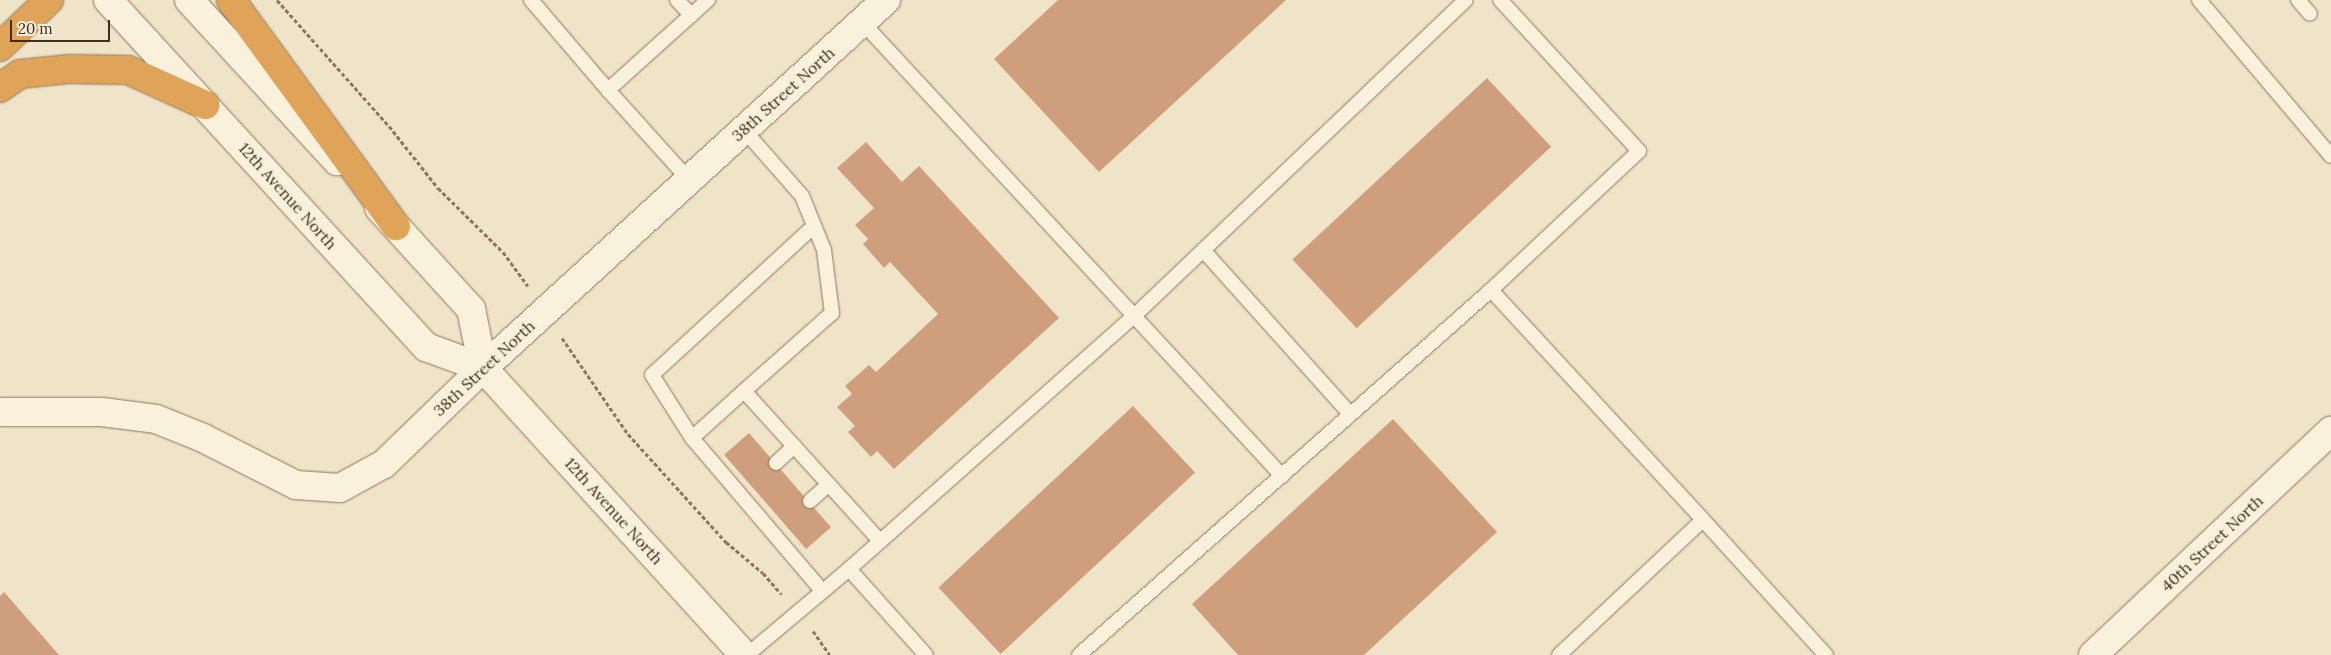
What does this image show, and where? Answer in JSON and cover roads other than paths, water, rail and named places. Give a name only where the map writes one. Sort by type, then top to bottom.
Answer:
[{"type":"highway","points":[[0,47],[49,0]]},
{"type":"highway","points":[[231,0],[396,226]]},
{"type":"highway","points":[[0,88],[20,74],[68,69],[128,70],[205,105]]},
{"type":"street","name":"12th Avenue North","points":[[108,0],[426,347],[483,368],[746,655]]},
{"type":"street","points":[[189,0],[471,309],[483,368]]},
{"type":"street","name":"38th Street North","points":[[0,412],[102,412],[156,418],[202,438],[296,485],[340,488],[384,464],[483,368],[886,0]]},
{"type":"street","name":"40th Street North","points":[[2092,655],[2331,431]]},
{"type":"lane","points":[[531,0],[608,90],[689,180]]},
{"type":"lane","points":[[678,0],[691,15]]},
{"type":"lane","points":[[608,90],[708,0]]},
{"type":"lane","points":[[746,655],[848,569],[1134,316],[1466,0]]},
{"type":"lane","points":[[1079,655],[1491,290],[1639,151],[1500,0]]},
{"type":"lane","points":[[2199,0],[2331,156]]},
{"type":"lane","points":[[2298,0],[2310,14]]},
{"type":"lane","points":[[862,22],[1282,476]]},
{"type":"lane","points":[[692,438],[832,313],[824,250],[802,196],[744,130]]},
{"type":"lane","points":[[814,226],[652,375],[692,438],[746,491],[774,533],[822,590]]},
{"type":"lane","points":[[1203,250],[1350,414]]},
{"type":"lane","points":[[1491,290],[1826,655]]},
{"type":"lane","points":[[744,390],[880,541]]},
{"type":"lane","points":[[776,463],[794,446]]},
{"type":"lane","points":[[810,501],[828,484]]},
{"type":"lane","points":[[1559,655],[1703,520]]},
{"type":"lane","points":[[774,533],[785,524]]},
{"type":"lane","points":[[848,569],[926,655]]}]
